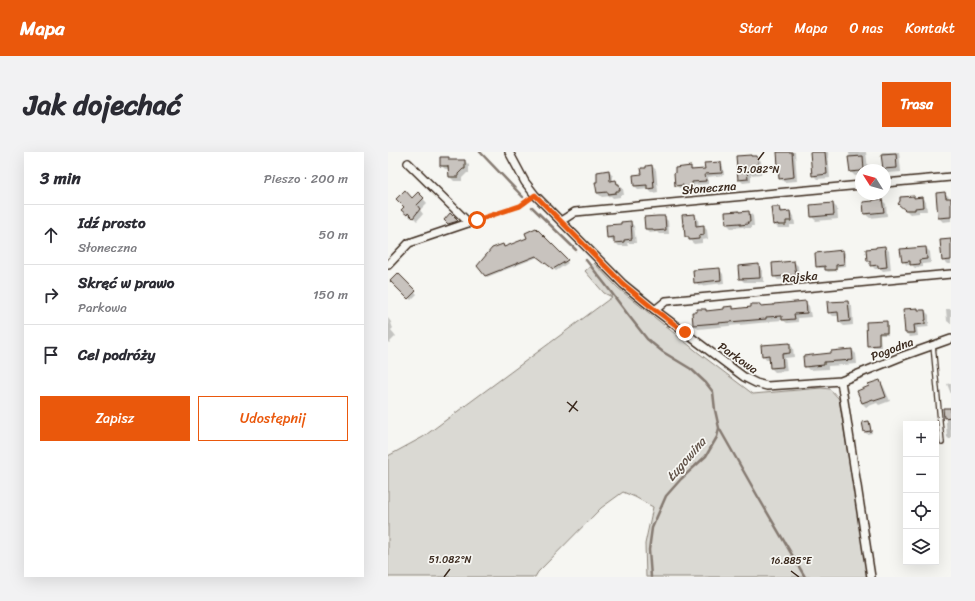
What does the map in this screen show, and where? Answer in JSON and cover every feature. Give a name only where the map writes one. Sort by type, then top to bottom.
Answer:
[{"type":"street","name":"Parkowa","points":[[509,152],[525,182],[535,195],[623,284],[744,377],[756,383],[767,386],[841,382]]},
{"type":"street","points":[[408,163],[469,223]]},
{"type":"street","points":[[891,182],[951,177]]},
{"type":"street","name":"Słoneczna","points":[[561,221],[575,212],[855,186]]},
{"type":"street","points":[[388,265],[409,243],[477,220]]},
{"type":"street","name":"Rajska","points":[[655,310],[666,300],[951,274]]},
{"type":"street","name":"Pogodna","points":[[841,382],[903,356],[951,339]]},
{"type":"street","points":[[841,382],[871,577]]},
{"type":"lane","points":[[933,345],[942,443]]},
{"type":"path","points":[[477,220],[520,206],[535,195]]},
{"type":"shaded area","points":[[594,263],[618,288],[700,354],[753,394],[821,388],[830,389],[839,399],[868,577],[646,577],[645,544],[653,507],[623,492],[601,508],[538,572],[535,577],[388,577],[388,456],[423,437],[612,297],[604,293],[585,271]]},
{"type":"building","points":[[777,152],[792,152],[794,177],[779,179]]},
{"type":"building","points":[[810,152],[825,152],[827,174],[812,176]]},
{"type":"building","points":[[896,153],[897,168],[891,168],[891,164],[882,164],[881,154]]},
{"type":"building","points":[[736,156],[757,156],[759,170],[747,171],[748,179],[738,180]]},
{"type":"building","points":[[863,156],[864,164],[855,164],[855,172],[850,172],[848,157]]},
{"type":"building","points":[[440,157],[449,157],[449,160],[465,160],[465,169],[458,174],[458,177],[449,177],[448,166],[440,166]]},
{"type":"building","points":[[721,162],[722,173],[705,174],[706,181],[692,182],[692,186],[675,186],[675,168],[691,166],[691,170],[705,169],[704,163]]},
{"type":"building","points":[[652,165],[654,188],[647,189],[647,185],[634,186],[633,175],[642,174],[641,168],[646,168],[646,166]]},
{"type":"building","points":[[609,170],[610,181],[616,180],[617,184],[619,184],[620,191],[608,194],[608,192],[597,193],[595,182],[597,182],[597,172]]},
{"type":"building","points":[[405,190],[412,198],[418,192],[424,198],[417,205],[420,209],[413,218],[408,213],[407,215],[401,210],[404,207],[396,199]]},
{"type":"building","points":[[945,192],[946,198],[951,198],[951,217],[938,218],[936,193]]},
{"type":"building","points":[[914,196],[914,198],[922,197],[923,207],[915,208],[915,210],[905,210],[898,204],[900,197]]},
{"type":"building","points":[[882,200],[884,212],[864,214],[863,202]]},
{"type":"building","points":[[833,203],[834,215],[811,217],[810,205]]},
{"type":"building","points":[[771,207],[780,207],[781,212],[790,211],[791,221],[786,221],[786,225],[773,225]]},
{"type":"building","points":[[749,211],[750,222],[747,222],[748,224],[726,224],[725,212]]},
{"type":"building","points":[[450,213],[458,221],[448,224],[444,220]]},
{"type":"building","points":[[695,214],[696,226],[704,225],[704,235],[699,236],[699,239],[689,240],[689,237],[685,237],[682,215]]},
{"type":"building","points":[[665,216],[666,230],[654,231],[653,229],[645,229],[644,217]]},
{"type":"building","points":[[631,221],[632,239],[614,243],[614,237],[607,238],[606,225],[621,224],[621,222]]},
{"type":"building","points":[[536,228],[568,260],[553,269],[536,256],[485,276],[477,266],[492,248],[503,244],[504,247],[527,238],[525,233]]},
{"type":"building","points":[[951,239],[951,260],[942,261],[940,240]]},
{"type":"building","points":[[885,246],[887,267],[878,268],[878,265],[870,266],[870,261],[867,261],[866,249]]},
{"type":"building","points":[[926,247],[927,259],[919,260],[920,264],[910,265],[910,261],[902,262],[900,249]]},
{"type":"building","points":[[843,250],[844,264],[836,265],[836,270],[825,270],[825,266],[816,267],[815,253]]},
{"type":"building","points":[[794,261],[796,275],[773,277],[772,263]]},
{"type":"building","points":[[759,264],[760,278],[739,279],[738,266]]},
{"type":"building","points":[[720,268],[721,280],[694,283],[693,270]]},
{"type":"building","points":[[398,273],[416,291],[408,299],[390,281]]},
{"type":"building","points":[[806,301],[807,313],[794,314],[795,319],[782,320],[782,316],[766,317],[766,319],[693,325],[692,312],[697,312],[697,309],[706,309],[706,311],[724,309],[724,307],[733,306],[733,309],[751,307],[751,304],[760,304],[760,306]]},
{"type":"building","points":[[848,301],[850,321],[839,322],[838,312],[828,313],[827,302]]},
{"type":"building","points":[[918,308],[918,310],[925,310],[925,324],[914,325],[915,333],[905,333],[903,309]]},
{"type":"building","points":[[887,321],[887,333],[879,333],[879,345],[867,346],[866,322]]},
{"type":"building","points":[[790,343],[790,353],[782,354],[783,367],[770,368],[769,355],[762,356],[761,345]]},
{"type":"building","points":[[852,349],[853,360],[824,362],[824,365],[804,367],[803,356]]},
{"type":"building","points":[[880,380],[886,397],[874,401],[873,399],[862,403],[857,391],[869,386],[868,384]]},
{"type":"building","points":[[943,408],[951,408],[951,417],[944,418]]},
{"type":"building","points":[[869,421],[871,431],[864,432],[862,422]]},
{"type":"waterway","name":"Ługowina","points":[[480,152],[523,197]]},
{"type":"waterway","name":"Ługowina","points":[[532,207],[576,250]]},
{"type":"waterway","name":"Ługowina","points":[[586,260],[647,339],[663,352],[691,369],[713,392],[719,428],[717,437],[706,456],[681,479],[666,496],[652,528],[649,550],[651,577]]},
{"type":"waterway","points":[[719,428],[805,577]]},
{"type":"route","points":[[477,220],[520,206],[535,195],[623,284],[685,332]]}]
